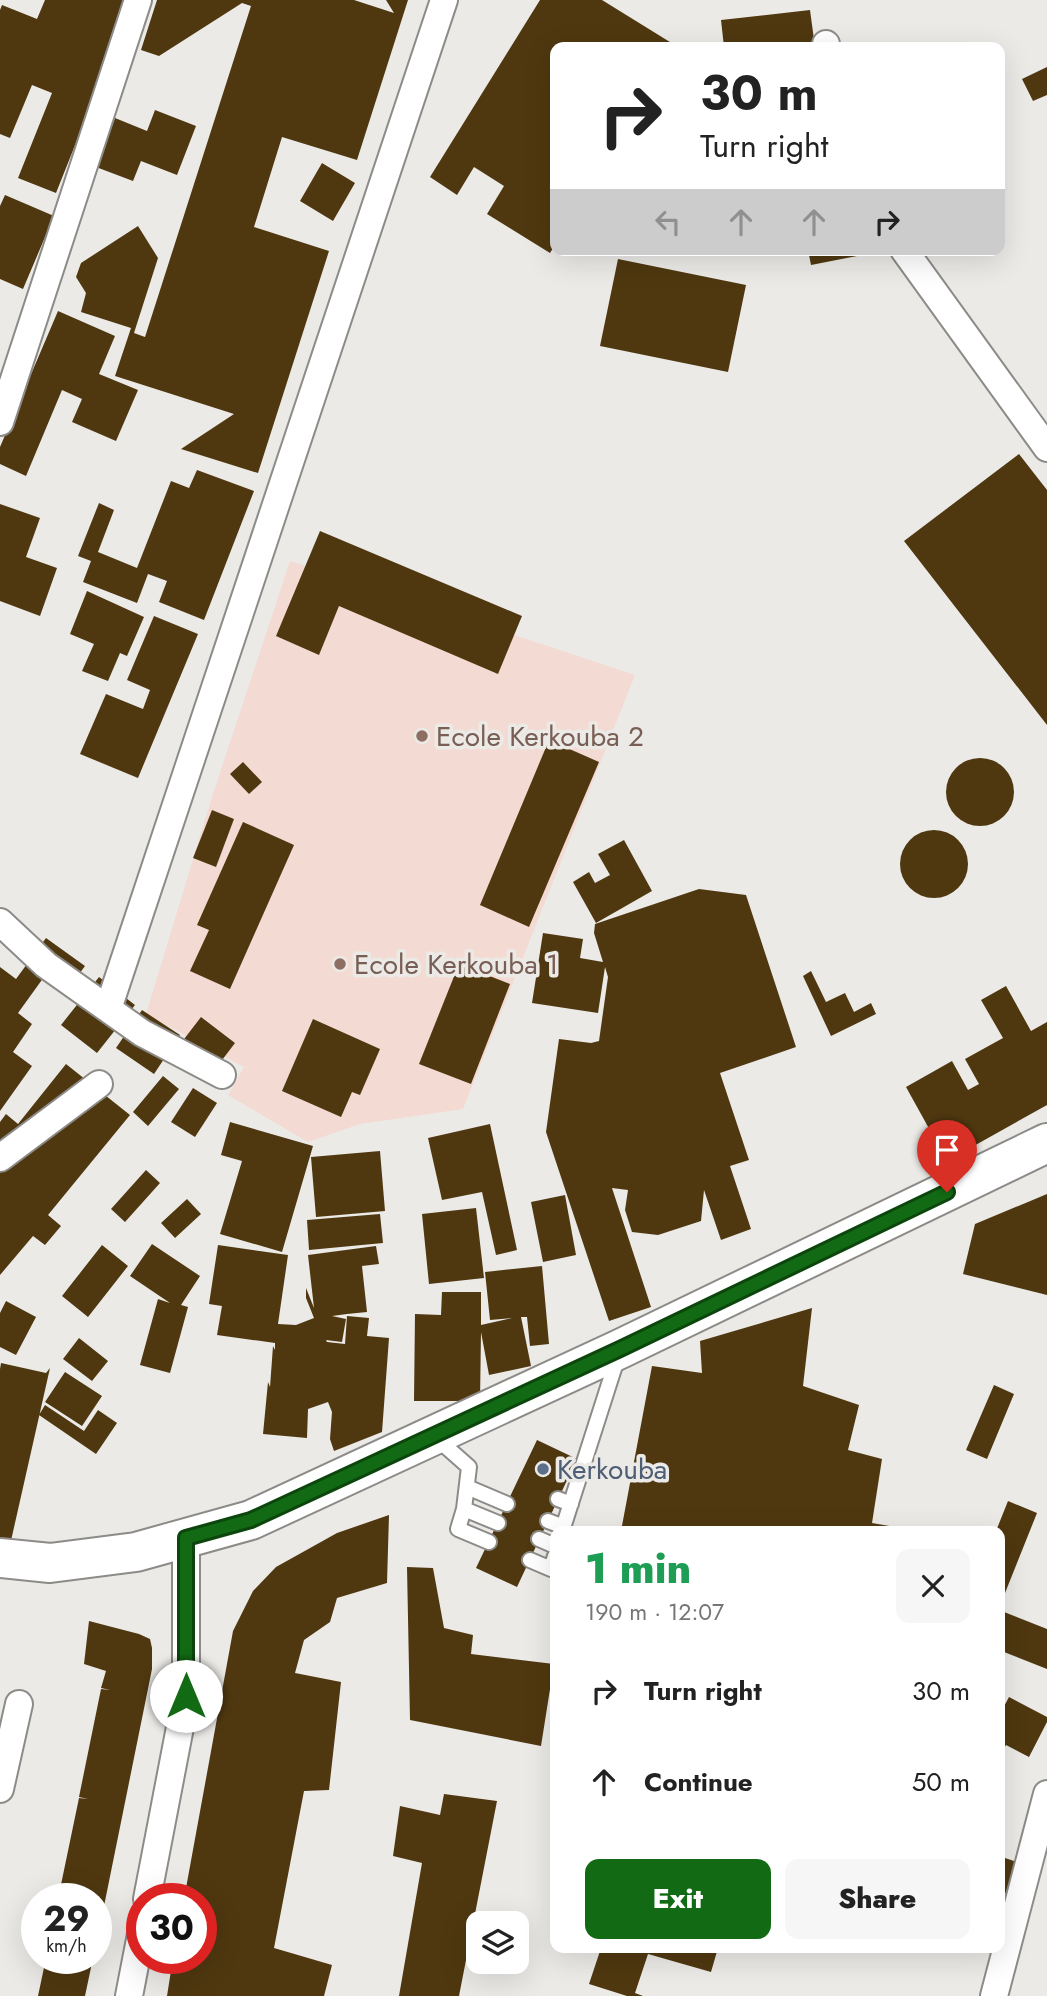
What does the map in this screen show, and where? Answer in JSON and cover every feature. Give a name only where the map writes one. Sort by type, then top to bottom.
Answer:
[{"type":"main road","points":[[0,1558],[50,1563],[136,1552],[251,1520],[620,1349],[1047,1143]]},
{"type":"street","points":[[0,422],[138,0]]},
{"type":"street","points":[[108,1009],[444,0]]},
{"type":"street","points":[[908,256],[1047,448]]},
{"type":"street","points":[[0,922],[46,965],[142,1033],[222,1075]]},
{"type":"street","points":[[0,1158],[99,1084]]},
{"type":"street","points":[[151,1883],[186,1696],[186,1538]]},
{"type":"street","points":[[0,1789],[19,1704]]},
{"type":"street","points":[[994,1996],[1047,1794]]},
{"type":"street","points":[[129,1996],[133,1974]]},
{"type":"lane","points":[[563,1526],[565,1501],[620,1349]]},
{"type":"lane","points":[[433,1435],[469,1467],[464,1509],[458,1528],[489,1542]]},
{"type":"lane","points":[[467,1487],[507,1504]]},
{"type":"lane","points":[[464,1509],[498,1523]]},
{"type":"lane","points":[[548,1521],[557,1526]]},
{"type":"lane","points":[[539,1539],[550,1544]]},
{"type":"lane","points":[[530,1560],[550,1569]]},
{"type":"shaded area","points":[[290,561],[635,675],[463,1109],[360,1124],[308,1142],[228,1095],[244,1067],[146,1014],[212,797]]},
{"type":"building","points":[[45,0],[133,0],[56,193],[18,178],[52,93],[32,85],[10,138],[0,134],[0,10],[2,5],[37,19]]},
{"type":"building","points":[[157,0],[354,0],[394,13],[386,0],[408,0],[357,160],[282,137],[254,227],[329,251],[258,473],[181,449],[234,414],[115,376],[131,328],[81,312],[86,293],[76,277],[81,263],[138,226],[158,258],[134,333],[145,337],[251,6],[242,3],[159,56],[141,50]]},
{"type":"building","points":[[540,0],[602,0],[670,42],[550,42],[550,253],[487,214],[504,186],[474,167],[457,195],[430,177]]},
{"type":"building","points":[[810,10],[814,42],[723,42],[721,20]]},
{"type":"building","points":[[1047,67],[1047,95],[1033,101],[1022,79]]},
{"type":"building","points":[[155,110],[196,126],[177,175],[141,161],[133,181],[96,167],[115,118],[147,131]]},
{"type":"building","points":[[322,163],[355,183],[333,221],[300,201]]},
{"type":"building","points":[[5,195],[54,216],[23,289],[0,279],[0,206]]},
{"type":"building","points":[[809,256],[857,256],[811,265]]},
{"type":"building","points":[[618,259],[746,285],[728,372],[600,346]]},
{"type":"building","points":[[58,311],[115,336],[99,374],[138,390],[116,441],[72,422],[82,399],[62,390],[26,476],[0,464],[0,447]]},
{"type":"building","points":[[1019,454],[1047,490],[1047,725],[904,541]]},
{"type":"building","points":[[197,470],[254,491],[204,620],[159,602],[167,581],[148,574],[137,603],[83,582],[91,561],[78,556],[99,503],[114,510],[98,552],[137,568],[171,481],[189,488]]},
{"type":"building","points":[[0,504],[40,518],[26,557],[57,568],[40,616],[0,601]]},
{"type":"building","points":[[320,531],[522,616],[498,674],[339,606],[319,655],[276,636]]},
{"type":"building","points":[[87,591],[144,617],[127,656],[120,653],[108,681],[82,671],[94,644],[70,634]]},
{"type":"building","points":[[154,616],[198,634],[138,778],[80,754],[106,694],[143,709],[150,690],[127,680]]},
{"type":"building","points":[[549,740],[599,762],[529,927],[480,905]]},
{"type":"building","points":[[973,758],[987,758],[999,763],[1009,773],[1014,792],[1009,811],[999,821],[987,826],[973,826],[961,821],[951,811],[946,799],[946,785],[951,773],[961,763]]},
{"type":"building","points":[[243,762],[262,782],[249,794],[230,774]]},
{"type":"building","points":[[212,810],[234,819],[216,867],[193,858]]},
{"type":"building","points":[[243,822],[294,845],[230,989],[190,971],[209,930],[197,925]]},
{"type":"building","points":[[927,830],[941,830],[953,835],[963,845],[968,864],[963,883],[953,893],[941,898],[927,898],[915,893],[905,883],[900,871],[900,857],[905,845],[915,835]]},
{"type":"building","points":[[624,840],[652,891],[596,923],[573,882],[589,872],[595,883],[610,875],[598,854]]},
{"type":"building","points":[[699,889],[746,895],[796,1047],[720,1073],[749,1160],[730,1166],[751,1229],[721,1240],[704,1190],[701,1221],[658,1235],[632,1232],[625,1210],[628,1190],[612,1188],[651,1307],[609,1321],[546,1132],[559,1039],[591,1043],[599,1041],[608,977],[605,967],[598,1013],[532,1003],[543,933],[583,939],[580,958],[603,962],[594,933],[595,924]]},
{"type":"building","points":[[46,938],[85,966],[65,993],[44,977],[18,1013],[32,1024],[13,1052],[32,1066],[0,1111],[0,967],[16,979]]},
{"type":"building","points":[[459,964],[510,984],[471,1084],[419,1064]]},
{"type":"building","points":[[811,971],[826,1002],[845,993],[854,1012],[871,1003],[876,1014],[831,1036],[803,976]]},
{"type":"building","points":[[99,977],[135,1005],[97,1053],[61,1025]]},
{"type":"building","points":[[1006,986],[1031,1031],[1047,1022],[1047,1105],[947,1161],[906,1087],[952,1061],[968,1090],[979,1084],[965,1059],[1003,1038],[981,1000]]},
{"type":"building","points":[[142,1010],[180,1035],[154,1074],[116,1048]]},
{"type":"building","points":[[201,1017],[235,1043],[213,1072],[178,1047]]},
{"type":"building","points":[[313,1019],[380,1049],[360,1095],[352,1092],[341,1117],[282,1091]]},
{"type":"building","points":[[66,1064],[130,1115],[48,1215],[61,1226],[45,1245],[33,1236],[0,1275],[0,1122],[6,1114],[18,1124]]},
{"type":"building","points":[[163,1076],[179,1089],[148,1126],[133,1112]]},
{"type":"building","points":[[193,1088],[217,1103],[195,1137],[171,1122]]},
{"type":"building","points":[[230,1122],[313,1146],[282,1252],[220,1234],[242,1161],[221,1155]]},
{"type":"building","points":[[490,1124],[517,1250],[496,1255],[482,1192],[442,1200],[428,1138]]},
{"type":"building","points":[[380,1151],[385,1211],[316,1217],[311,1157]]},
{"type":"building","points":[[146,1170],[160,1183],[125,1222],[111,1209]]},
{"type":"building","points":[[1047,1194],[1047,1295],[963,1274],[975,1224]]},
{"type":"building","points":[[565,1195],[576,1255],[543,1262],[531,1202]]},
{"type":"building","points":[[187,1199],[201,1214],[175,1238],[161,1223]]},
{"type":"building","points":[[476,1208],[484,1278],[429,1284],[422,1214]]},
{"type":"building","points":[[380,1214],[383,1243],[309,1250],[307,1220]]},
{"type":"building","points":[[152,1244],[200,1276],[181,1305],[188,1307],[170,1373],[140,1365],[158,1299],[170,1303],[130,1276]]},
{"type":"building","points":[[102,1245],[128,1266],[88,1317],[62,1296]]},
{"type":"building","points":[[218,1245],[288,1255],[278,1324],[296,1325],[314,1318],[306,1298],[306,1288],[314,1308],[308,1255],[376,1246],[379,1264],[362,1266],[367,1312],[332,1316],[346,1319],[342,1342],[326,1340],[345,1344],[347,1316],[369,1318],[367,1336],[389,1338],[382,1432],[334,1451],[330,1439],[332,1412],[328,1402],[308,1409],[307,1438],[263,1434],[275,1343],[217,1335],[222,1306],[209,1304]]},
{"type":"building","points":[[542,1266],[549,1344],[530,1346],[527,1317],[521,1317],[531,1366],[489,1375],[481,1332],[480,1401],[414,1401],[415,1314],[441,1315],[442,1292],[481,1292],[481,1325],[512,1318],[490,1320],[485,1272]]},
{"type":"building","points":[[6,1301],[36,1317],[16,1355],[0,1347],[0,1313]]},
{"type":"building","points":[[812,1308],[803,1386],[859,1405],[848,1450],[882,1459],[872,1523],[889,1526],[622,1526],[652,1366],[702,1373],[700,1341]]},
{"type":"building","points":[[79,1338],[108,1361],[92,1381],[63,1359]]},
{"type":"building","points":[[1,1363],[46,1373],[50,1368],[8,1554],[0,1560],[0,1369]]},
{"type":"building","points":[[65,1372],[102,1396],[82,1426],[45,1402]]},
{"type":"building","points":[[994,1385],[1014,1394],[987,1459],[966,1450]]},
{"type":"building","points":[[45,1405],[84,1431],[98,1410],[117,1423],[96,1454],[39,1415]]},
{"type":"building","points":[[537,1440],[577,1459],[517,1587],[476,1568]]},
{"type":"building","points":[[1008,1501],[1037,1513],[1005,1593],[1005,1526],[998,1526]]},
{"type":"building","points":[[389,1515],[387,1583],[337,1598],[330,1622],[304,1640],[295,1673],[341,1682],[329,1790],[304,1791],[274,1948],[332,1965],[324,1996],[167,1996],[170,1974],[217,1974],[217,1883],[187,1883],[233,1631],[253,1591],[276,1567],[337,1533]]},
{"type":"building","points":[[407,1567],[433,1568],[444,1628],[473,1635],[471,1654],[550,1664],[550,1689],[541,1746],[410,1720]]},
{"type":"building","points":[[1005,1612],[1047,1629],[1047,1669],[1005,1652]]},
{"type":"building","points":[[89,1621],[150,1639],[152,1669],[109,1883],[61,1883],[79,1798],[88,1799],[79,1797],[101,1689],[110,1690],[101,1688],[106,1671],[84,1664]]},
{"type":"building","points":[[1009,1697],[1047,1717],[1029,1757],[1005,1747],[1005,1705]]},
{"type":"building","points":[[444,1794],[497,1801],[476,1911],[466,1911],[466,1960],[459,1996],[399,1996],[422,1863],[393,1856],[400,1806],[440,1815]]},
{"type":"building","points":[[1005,1858],[1017,1862],[1005,1895]]},
{"type":"building","points":[[599,1953],[717,1953],[711,1972],[648,1954],[635,1993],[643,1996],[627,1996],[589,1984]]},
{"type":"building","points":[[43,1974],[90,1974],[85,1996],[38,1996]]},
{"type":"place","name":"Ecole Kerkouba 2","points":[[422,736]]},
{"type":"place","name":"Ecole Kerkouba 1","points":[[340,964]]},
{"type":"place","name":"Kerkouba","points":[[543,1469]]},
{"type":"route","points":[[186,1696],[186,1538],[251,1520],[620,1349],[947,1192]]}]
